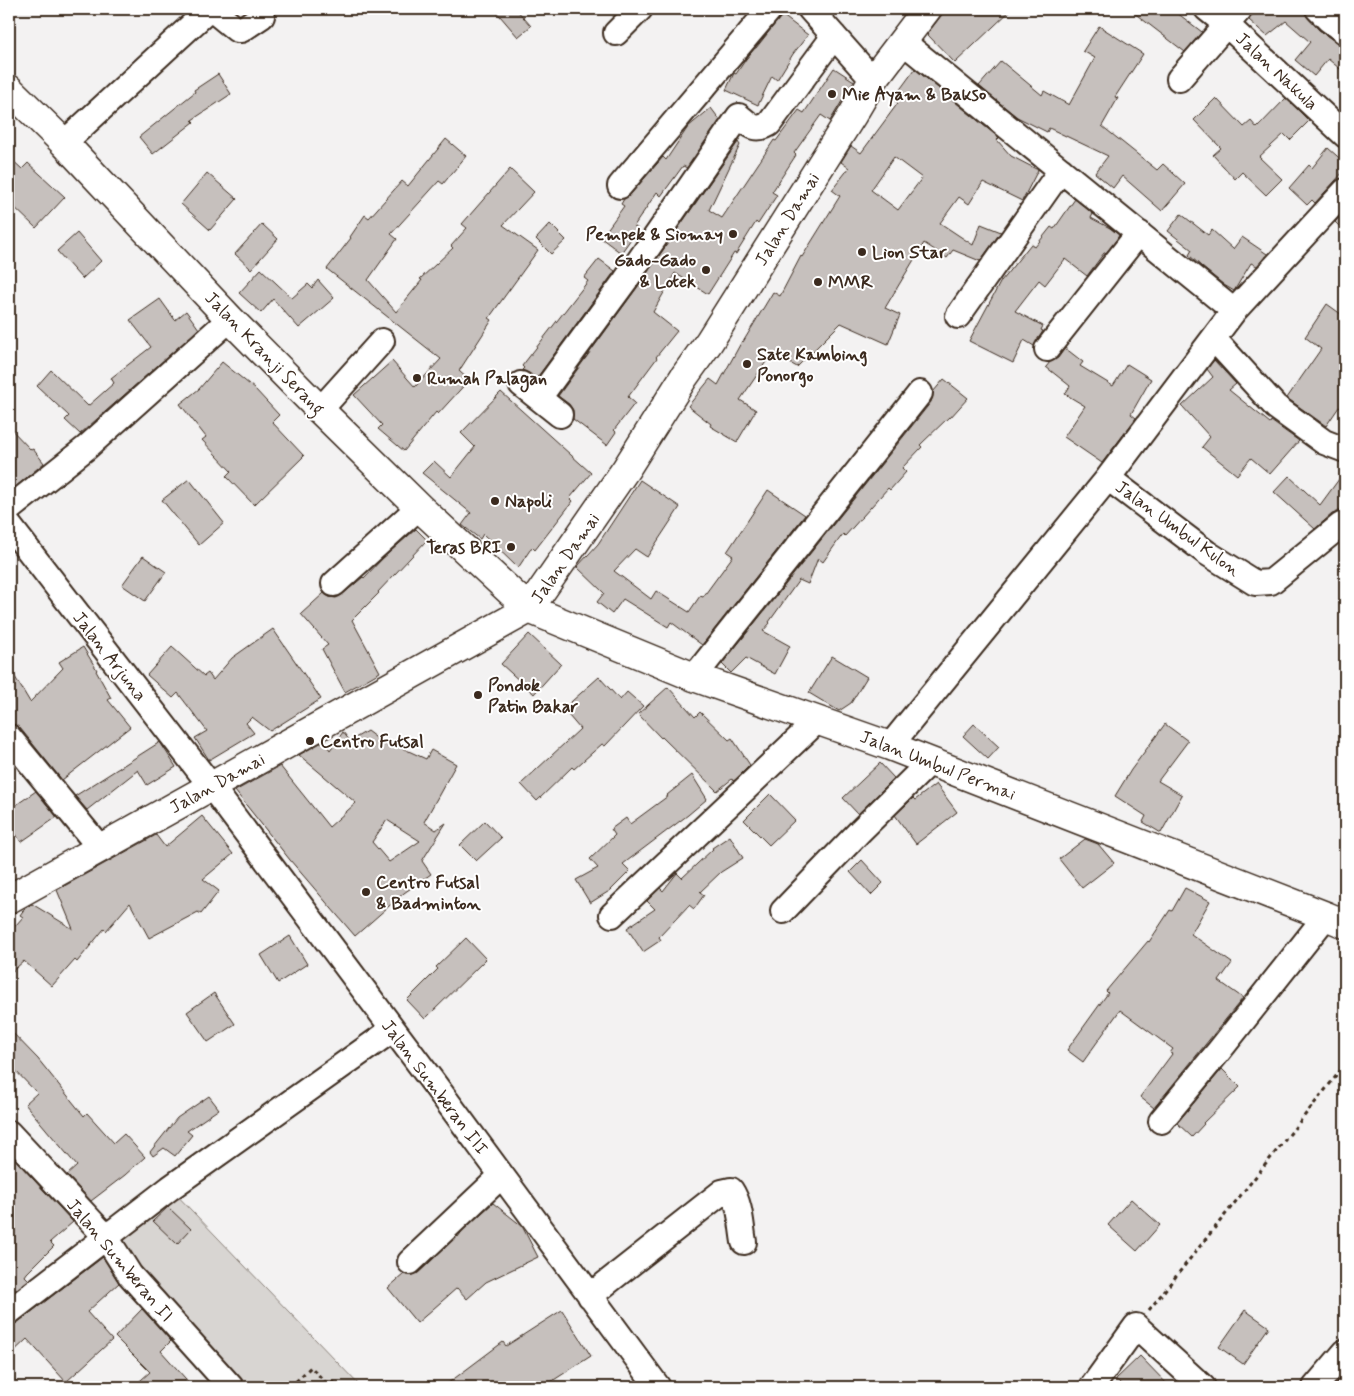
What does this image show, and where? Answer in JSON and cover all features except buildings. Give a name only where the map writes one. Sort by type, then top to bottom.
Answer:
[{"type":"main road","name":"Jalan Damai","points":[[9,899],[529,609],[626,469],[684,377],[709,342],[873,80],[927,9]]},
{"type":"main road","name":"Jalan Kranji Serang","points":[[9,89],[64,143],[230,319],[320,410],[419,507],[529,609]]},
{"type":"main road","name":"Jalan Umbul Permai","points":[[529,609],[694,677],[931,761],[1336,920]]},
{"type":"street","points":[[616,33],[640,9]]},
{"type":"street","points":[[620,186],[770,9]]},
{"type":"street","points":[[810,9],[873,80]]},
{"type":"street","name":"Jalan Nakula","points":[[1207,9],[1234,17],[1345,135]]},
{"type":"street","points":[[1318,9],[1345,32]]},
{"type":"street","points":[[64,143],[204,14],[210,11],[215,12],[237,30],[241,30],[262,16]]},
{"type":"street","points":[[1179,79],[1234,17]]},
{"type":"street","points":[[560,415],[530,391],[625,281],[739,116],[752,126],[758,128],[769,124],[834,36]]},
{"type":"street","points":[[902,41],[1234,311]]},
{"type":"street","points":[[958,316],[1061,170]]},
{"type":"street","points":[[890,746],[1108,478],[1234,311],[1345,190]]},
{"type":"street","points":[[1047,349],[1139,233]]},
{"type":"street","points":[[9,509],[86,448],[230,319]]},
{"type":"street","points":[[1214,339],[1276,407],[1324,442],[1345,450]]},
{"type":"street","points":[[320,410],[382,341]]},
{"type":"street","points":[[694,677],[920,393]]},
{"type":"street","name":"Jalan Umbul Kulon","points":[[1108,478],[1207,554],[1256,583],[1271,582],[1340,525],[1345,525]]},
{"type":"street","points":[[334,584],[419,507]]},
{"type":"street","name":"Jalan Arjuna","points":[[9,526],[211,786]]},
{"type":"street","points":[[612,915],[818,720]]},
{"type":"street","points":[[9,737],[100,848]]},
{"type":"street","points":[[783,911],[931,761]]},
{"type":"street","name":"Jalan Sumberan III","points":[[211,786],[658,1387]]},
{"type":"street","points":[[1161,1121],[1219,1051],[1336,920]]},
{"type":"street","points":[[9,1312],[178,1183],[392,1030]]},
{"type":"street","name":"Jalan Sumberan II","points":[[9,1133],[106,1237],[130,1275],[231,1387]]},
{"type":"street","points":[[410,1262],[501,1176]]},
{"type":"street","points":[[590,1296],[722,1192],[731,1190],[735,1196],[744,1242]]},
{"type":"street","points":[[1092,1387],[1136,1326],[1203,1387]]},
{"type":"street","points":[[1316,1387],[1345,1352]]},
{"type":"path","points":[[1136,1326],[1345,1065]]},
{"type":"path","points":[[290,1387],[311,1367],[325,1382]]},
{"type":"path","points":[[316,1387],[325,1382],[337,1383],[340,1387]]},
{"type":"path","points":[[294,1383],[298,1387]]},
{"type":"shaded area","points":[[170,1188],[361,1387],[236,1387],[106,1237]]},
{"type":"place","name":"Mie Ayam & Bakso","points":[[832,94]]},
{"type":"place","name":"Pempek & Siomay","points":[[733,234]]},
{"type":"place","name":"Lion Star","points":[[862,252]]},
{"type":"place","name":"Gado-Gado & Lotek","points":[[706,270]]},
{"type":"place","name":"MMR","points":[[818,282]]},
{"type":"place","name":"Sate Kambing Ponorgo","points":[[747,364]]},
{"type":"place","name":"Rumah Palagan","points":[[417,378]]},
{"type":"place","name":"Napoli","points":[[495,501]]},
{"type":"place","name":"Teras BRI","points":[[511,547]]},
{"type":"place","name":"Pondok Patin Bakar","points":[[478,695]]},
{"type":"place","name":"Centro Futsal","points":[[310,741]]},
{"type":"place","name":"Centro Futsal & Badminton","points":[[366,892]]}]
